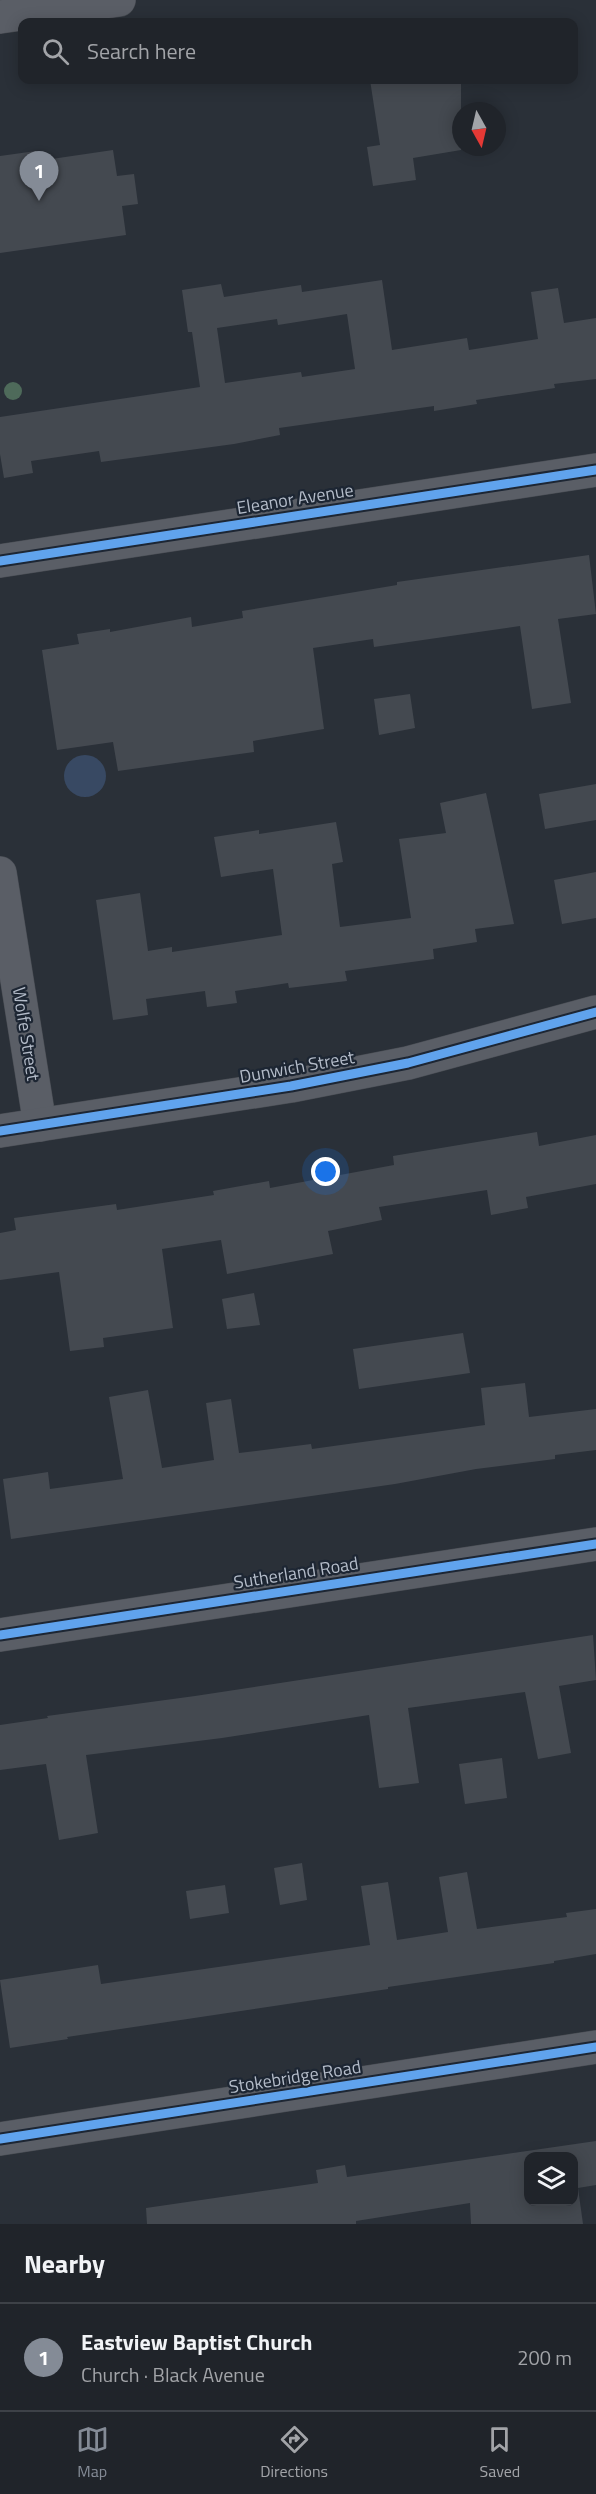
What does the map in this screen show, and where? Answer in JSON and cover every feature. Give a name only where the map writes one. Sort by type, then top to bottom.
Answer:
[{"type":"street","points":[[0,17],[119,0]]},
{"type":"street","name":"Eleanor Avenue","points":[[0,561],[596,470]]},
{"type":"street","name":"Wolfe Street","points":[[0,873],[40,1125]]},
{"type":"street","name":"Dunwich Street","points":[[0,1131],[291,1086],[408,1063],[596,1012]]},
{"type":"street","name":"Sutherland Road","points":[[0,1635],[596,1544]]},
{"type":"street","name":"Stokebridge Road","points":[[0,2139],[596,2047]]},
{"type":"water","points":[[85,755],[100,761],[106,776],[100,791],[85,797],[70,791],[64,776],[70,761]]},
{"type":"building","points":[[371,84],[461,84],[461,102],[452,102],[452,152],[413,158],[416,180],[373,186],[367,147],[380,145]]},
{"type":"building","points":[[113,150],[117,176],[134,174],[138,204],[122,206],[126,235],[0,253],[0,156],[36,151],[38,161]]},
{"type":"building","points":[[382,280],[392,350],[467,338],[469,350],[538,339],[531,292],[558,288],[564,323],[596,318],[596,379],[554,384],[555,388],[476,400],[477,404],[434,411],[434,406],[279,428],[280,435],[234,444],[101,462],[99,451],[31,461],[33,473],[4,478],[0,454],[0,417],[200,387],[192,332],[188,332],[182,290],[221,284],[224,297],[301,285],[302,292]],"holes":[[[347,314],[355,369],[302,377],[301,372],[225,383],[217,328],[277,319],[278,325]]]},
{"type":"building","points":[[589,555],[596,614],[558,619],[571,703],[532,709],[520,626],[374,647],[373,639],[313,648],[324,729],[253,741],[254,752],[118,771],[113,742],[57,750],[42,650],[79,644],[77,634],[110,629],[110,632],[191,617],[192,627],[243,618],[242,611],[397,585],[397,582]]},
{"type":"building","points":[[410,694],[415,728],[379,735],[374,699]]},
{"type":"building","points":[[596,784],[596,820],[545,829],[539,794]]},
{"type":"building","points":[[486,793],[514,924],[475,929],[477,942],[433,949],[434,959],[345,971],[347,981],[289,988],[288,983],[235,991],[237,1003],[207,1007],[205,991],[146,999],[148,1015],[113,1020],[96,900],[140,893],[148,951],[172,947],[172,952],[282,935],[273,869],[221,877],[214,837],[259,830],[259,834],[336,822],[343,862],[332,864],[340,927],[411,918],[399,839],[446,833],[440,803]]},
{"type":"building","points":[[596,872],[596,918],[562,924],[554,880]]},
{"type":"building","points":[[537,1132],[539,1146],[596,1135],[596,1184],[526,1197],[528,1208],[491,1215],[487,1190],[379,1207],[382,1220],[328,1231],[333,1254],[227,1274],[221,1240],[162,1249],[173,1328],[103,1338],[104,1347],[70,1351],[59,1272],[0,1280],[0,1233],[16,1230],[14,1218],[116,1204],[117,1210],[214,1195],[213,1191],[269,1181],[270,1188],[394,1165],[393,1156]]},
{"type":"building","points":[[254,1293],[260,1325],[227,1329],[222,1299]]},
{"type":"building","points":[[463,1333],[470,1373],[359,1389],[353,1349]]},
{"type":"building","points":[[525,1383],[529,1417],[596,1409],[596,1450],[555,1455],[555,1459],[476,1469],[395,1484],[11,1539],[3,1479],[48,1472],[50,1489],[123,1479],[109,1397],[148,1390],[162,1468],[214,1460],[206,1403],[231,1399],[239,1453],[311,1444],[312,1449],[485,1425],[481,1388]]},
{"type":"building","points":[[593,1635],[596,1680],[559,1686],[571,1753],[538,1759],[525,1692],[408,1708],[419,1783],[379,1788],[369,1715],[222,1738],[86,1755],[98,1833],[59,1840],[46,1764],[0,1770],[0,1725],[48,1718],[47,1716],[195,1696]]},
{"type":"building","points":[[502,1758],[507,1798],[465,1804],[459,1764]]},
{"type":"building","points":[[302,1863],[307,1900],[280,1905],[274,1868]]},
{"type":"building","points":[[467,1872],[477,1929],[567,1917],[566,1913],[596,1909],[596,1954],[554,1961],[554,1963],[67,2037],[68,2039],[10,2048],[0,1980],[98,1965],[101,1984],[370,1945],[361,1886],[388,1882],[397,1940],[448,1932],[439,1877]]},
{"type":"building","points":[[225,1885],[229,1913],[190,1919],[186,1891]]},
{"type":"building","points":[[596,2141],[596,2185],[578,2188],[583,2224],[471,2224],[470,2203],[356,2221],[356,2224],[147,2224],[146,2208],[318,2183],[316,2170],[345,2165],[347,2177]]},
{"type":"cycle path","points":[[0,561],[596,470]]},
{"type":"cycle path","points":[[0,1131],[291,1086],[408,1063],[596,1012]]},
{"type":"cycle path","points":[[0,1635],[596,1544]]},
{"type":"cycle path","points":[[0,2139],[596,2047]]},
{"type":"place","name":"Eastview Baptist Church","points":[[39,201]]}]
